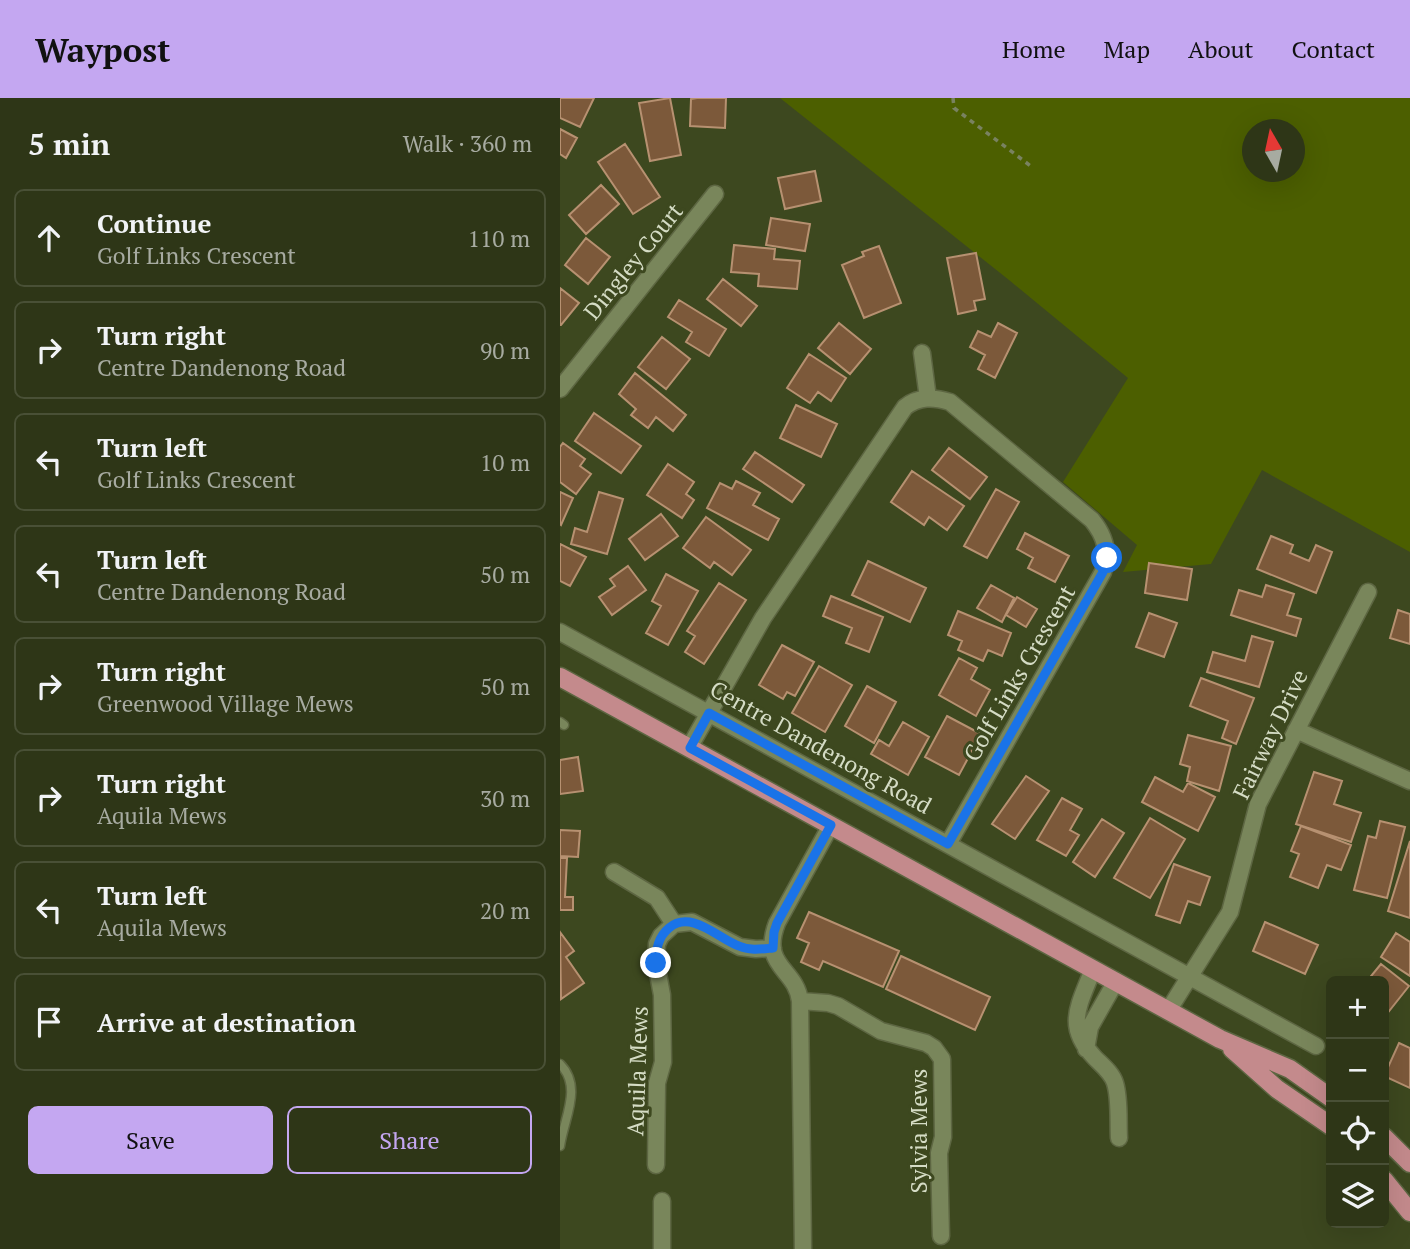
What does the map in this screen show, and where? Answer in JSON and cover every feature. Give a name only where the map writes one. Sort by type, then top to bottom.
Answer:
[{"type":"main road","points":[[560,677],[1220,1039],[1290,1069],[1326,1094]]},
{"type":"main road","points":[[1220,1039],[1277,1089],[1326,1123]]},
{"type":"main road","points":[[1389,1142],[1410,1163]]},
{"type":"main road","points":[[1389,1186],[1410,1212]]},
{"type":"street","name":"Dingley Court","points":[[560,389],[715,194]]},
{"type":"street","points":[[690,748],[783,587],[905,407],[928,398],[922,353]]},
{"type":"street","name":"Golf Links Crescent","points":[[928,398],[950,402],[957,407],[1092,520],[1104,539],[1107,558],[1103,572],[948,844]]},
{"type":"street","name":"Fairway Drive","points":[[1168,1011],[1230,912],[1258,804],[1368,592]]},
{"type":"street","name":"Centre Dandenong Road","points":[[560,632],[1316,1046]]},
{"type":"street","points":[[1296,730],[1410,781]]},
{"type":"street","points":[[803,1249],[800,1001],[796,986],[779,966],[773,948],[774,932],[831,825]]},
{"type":"street","points":[[614,872],[657,898],[674,924],[692,922],[740,947],[773,948]]},
{"type":"street","name":"Aquila Mews","points":[[656,1165],[657,1083],[663,1062],[662,995],[656,954],[661,936],[674,924]]},
{"type":"street","points":[[1093,969],[1076,1014],[1075,1024],[1077,1034],[1086,1049],[1107,1070],[1116,1085],[1119,1138]]},
{"type":"street","points":[[1086,1049],[1090,1027],[1116,981]]},
{"type":"street","name":"Sylvia Mews","points":[[800,1001],[838,1006],[881,1031],[926,1043],[934,1048],[942,1059],[943,1137],[939,1153],[941,1236]]},
{"type":"street","points":[[662,1201],[662,1249]]},
{"type":"lane","points":[[560,1064],[568,1072],[573,1100],[563,1125],[560,1146]]},
{"type":"path","points":[[953,98],[954,108],[1032,167]]},
{"type":"green space","points":[[780,98],[1410,98],[1410,552],[1262,470],[1211,564],[1123,572],[1137,545],[1063,482],[1128,378]]},
{"type":"building","points":[[560,98],[594,98],[580,127],[560,118]]},
{"type":"building","points":[[670,98],[681,155],[650,161],[639,103]]},
{"type":"building","points":[[726,98],[725,128],[690,126],[691,99]]},
{"type":"building","points":[[560,129],[577,138],[566,158],[560,154]]},
{"type":"building","points":[[625,144],[660,197],[633,214],[598,162]]},
{"type":"building","points":[[815,171],[821,201],[785,209],[778,178]]},
{"type":"building","points":[[601,185],[619,204],[586,234],[569,215]]},
{"type":"building","points":[[771,218],[810,224],[805,251],[766,245]]},
{"type":"building","points":[[586,238],[610,257],[588,284],[565,265]]},
{"type":"building","points":[[734,245],[775,249],[774,259],[800,261],[797,289],[758,286],[759,274],[731,272]]},
{"type":"building","points":[[879,246],[901,303],[864,318],[842,265],[864,256],[862,252]]},
{"type":"building","points":[[976,253],[985,299],[974,301],[976,310],[958,314],[947,258]]},
{"type":"building","points":[[723,279],[757,306],[741,326],[707,299]]},
{"type":"building","points":[[560,288],[579,303],[561,325],[560,325]]},
{"type":"building","points":[[679,300],[726,329],[709,356],[686,342],[692,332],[668,317]]},
{"type":"building","points":[[839,323],[871,349],[850,374],[818,348]]},
{"type":"building","points":[[998,323],[1017,333],[995,378],[978,369],[985,355],[970,347],[978,331],[991,337]]},
{"type":"building","points":[[662,337],[690,359],[666,389],[638,367]]},
{"type":"building","points":[[809,354],[846,378],[831,401],[818,392],[810,403],[787,388]]},
{"type":"building","points":[[635,373],[686,415],[673,431],[656,417],[648,428],[631,415],[636,409],[619,394]]},
{"type":"building","points":[[796,405],[837,424],[821,457],[780,438]]},
{"type":"building","points":[[594,413],[641,446],[621,473],[575,441]]},
{"type":"building","points":[[563,443],[585,459],[580,466],[591,474],[576,494],[560,482],[560,447]]},
{"type":"building","points":[[949,448],[987,477],[970,499],[932,470]]},
{"type":"building","points":[[755,452],[804,485],[792,502],[743,469]]},
{"type":"building","points":[[668,464],[694,482],[686,494],[694,500],[682,518],[647,495]]},
{"type":"building","points":[[912,471],[964,506],[947,530],[929,517],[924,525],[891,502]]},
{"type":"building","points":[[736,481],[760,493],[753,505],[779,519],[768,540],[707,508],[720,483],[732,489]]},
{"type":"building","points":[[996,489],[1019,502],[987,558],[964,546]]},
{"type":"building","points":[[560,492],[573,498],[561,525],[560,524]]},
{"type":"building","points":[[599,492],[623,499],[607,554],[571,544],[575,528],[587,532]]},
{"type":"building","points":[[661,514],[678,536],[645,560],[629,539]]},
{"type":"building","points":[[706,517],[751,550],[732,575],[714,562],[710,568],[683,548]]},
{"type":"building","points":[[1025,533],[1069,556],[1055,582],[1028,568],[1033,558],[1017,549]]},
{"type":"building","points":[[1271,536],[1293,545],[1290,553],[1309,561],[1316,545],[1332,552],[1316,593],[1257,569]]},
{"type":"building","points":[[560,544],[586,557],[570,586],[560,581]]},
{"type":"building","points":[[868,561],[926,588],[910,622],[852,595]]},
{"type":"building","points":[[1149,563],[1192,569],[1187,600],[1145,593]]},
{"type":"building","points":[[628,566],[646,590],[612,615],[599,597],[615,586],[610,579]]},
{"type":"building","points":[[666,574],[698,591],[668,645],[646,633],[661,606],[652,601]]},
{"type":"building","points":[[719,583],[746,600],[704,664],[685,652],[695,636],[687,631]]},
{"type":"building","points":[[991,585],[1014,598],[1002,622],[977,608]]},
{"type":"building","points":[[1266,585],[1294,594],[1287,615],[1301,619],[1296,636],[1231,615],[1239,590],[1262,597]]},
{"type":"building","points":[[831,596],[883,617],[869,652],[846,643],[852,628],[823,616]]},
{"type":"building","points":[[1017,597],[1037,609],[1026,627],[1006,615]]},
{"type":"building","points":[[1398,610],[1410,614],[1410,644],[1390,638]]},
{"type":"building","points":[[958,611],[1011,633],[1002,656],[988,650],[983,661],[958,650],[962,641],[948,635]]},
{"type":"building","points":[[1149,613],[1177,623],[1164,657],[1136,647]]},
{"type":"building","points":[[1252,636],[1273,642],[1259,687],[1207,672],[1213,652],[1245,661]]},
{"type":"building","points":[[782,645],[814,662],[795,696],[787,692],[783,699],[759,685]]},
{"type":"building","points":[[959,658],[977,668],[971,679],[990,690],[976,716],[939,695]]},
{"type":"building","points":[[819,666],[852,685],[825,732],[792,713]]},
{"type":"building","points":[[1201,678],[1254,698],[1236,744],[1222,738],[1228,721],[1190,706]]},
{"type":"building","points":[[867,686],[896,702],[874,743],[845,726]]},
{"type":"building","points":[[947,716],[981,734],[959,775],[925,757]]},
{"type":"building","points":[[903,722],[929,737],[908,775],[871,754],[879,740],[889,746]]},
{"type":"building","points":[[1188,735],[1231,746],[1219,791],[1187,781],[1190,767],[1180,764]]},
{"type":"building","points":[[578,757],[583,791],[560,794],[560,760]]},
{"type":"building","points":[[1314,772],[1342,781],[1334,804],[1361,813],[1351,842],[1296,824]]},
{"type":"building","points":[[1026,776],[1049,791],[1015,839],[992,824]]},
{"type":"building","points":[[1155,777],[1183,792],[1188,783],[1215,797],[1198,831],[1142,802]]},
{"type":"building","points":[[1062,798],[1082,809],[1070,830],[1079,835],[1066,856],[1037,840]]},
{"type":"building","points":[[1150,818],[1185,839],[1150,898],[1114,878]]},
{"type":"building","points":[[1102,819],[1124,833],[1095,877],[1073,862]]},
{"type":"building","points":[[1380,821],[1405,827],[1387,898],[1354,890],[1368,836],[1376,838]]},
{"type":"building","points":[[1301,826],[1351,845],[1341,870],[1327,865],[1318,888],[1290,877],[1299,854],[1291,851]]},
{"type":"building","points":[[560,830],[580,831],[578,857],[560,856]]},
{"type":"building","points":[[1410,841],[1410,918],[1388,911]]},
{"type":"building","points":[[560,858],[567,858],[565,897],[573,897],[573,910],[560,910]]},
{"type":"building","points":[[1174,864],[1210,877],[1200,905],[1188,901],[1180,923],[1156,915]]},
{"type":"building","points":[[809,912],[899,951],[883,987],[823,961],[819,970],[801,962],[809,943],[797,938]]},
{"type":"building","points":[[1265,922],[1318,945],[1305,974],[1253,951]]},
{"type":"building","points":[[560,932],[574,951],[566,957],[584,983],[561,999]]},
{"type":"building","points":[[1396,933],[1410,942],[1410,976],[1381,957]]},
{"type":"building","points":[[901,956],[990,997],[975,1030],[886,989]]},
{"type":"building","points":[[1381,964],[1409,986],[1389,1011],[1389,976],[1371,976]]},
{"type":"building","points":[[1399,1043],[1410,1048],[1410,1088],[1389,1078],[1389,1065]]},
{"type":"route","points":[[656,963],[657,944],[661,936],[674,924],[684,922],[704,927],[740,947],[773,948],[772,940],[777,923],[831,825],[690,748],[709,713],[948,844],[1103,572],[1107,558]]}]
